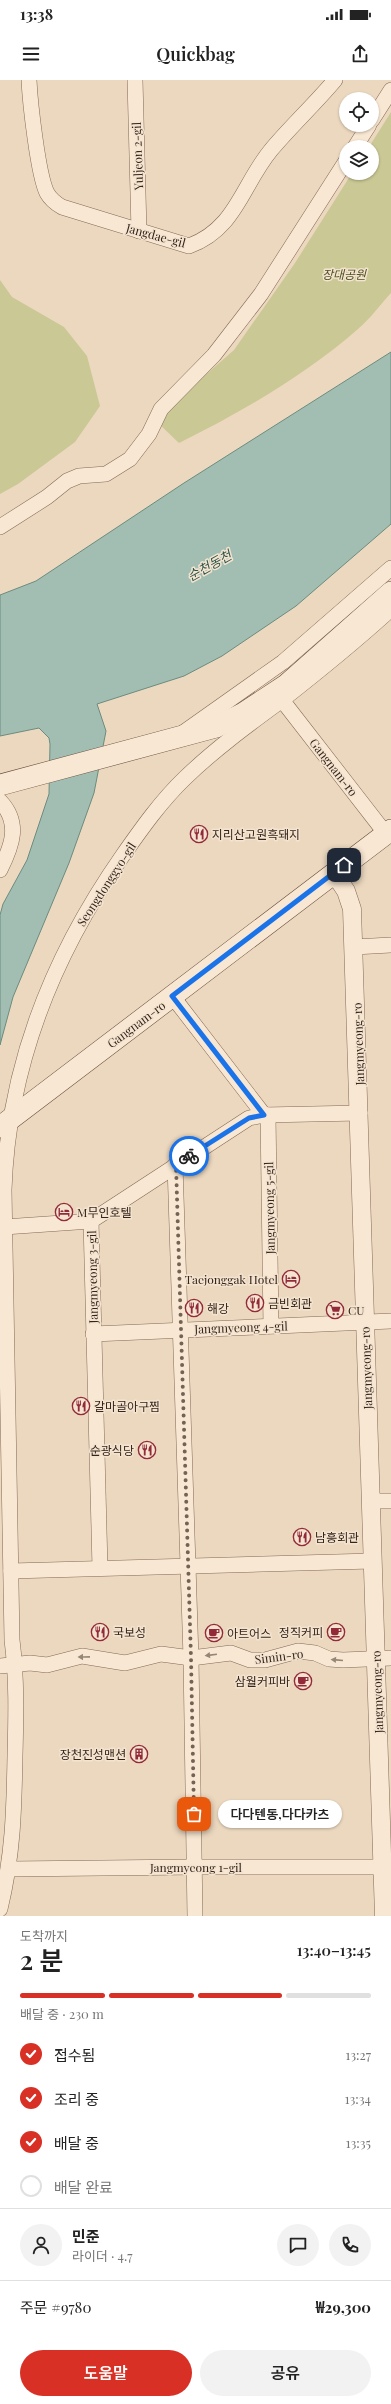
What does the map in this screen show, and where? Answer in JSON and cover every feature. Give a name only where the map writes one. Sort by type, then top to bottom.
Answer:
[{"type":"main road","points":[[178,736],[224,713],[285,672],[391,581]]},
{"type":"main road","points":[[0,785],[216,727],[242,714],[286,685],[391,592]]},
{"type":"main road","name":"Gangnam-ro","points":[[5,1123],[388,832]]},
{"type":"street","name":"Jangdae-gil","points":[[29,80],[41,168],[46,192],[53,202],[62,207],[189,246],[212,234],[224,225],[269,152],[335,80]]},
{"type":"street","name":"Yuljeon 2-gil","points":[[135,80],[139,231]]},
{"type":"street","points":[[379,109],[391,90]]},
{"type":"street","points":[[0,527],[47,497],[67,481],[79,476],[106,474],[130,459],[149,434],[161,409],[214,355],[261,294],[339,172]]},
{"type":"street","points":[[178,736],[283,662],[391,568]]},
{"type":"street","points":[[282,700],[357,640],[391,609]]},
{"type":"street","points":[[282,700],[307,668]]},
{"type":"street","name":"Gangnam-ro","points":[[282,700],[388,832]]},
{"type":"street","name":"Seongdonggyo-gil","points":[[0,1910],[10,1869],[14,1834],[6,1665],[12,1640],[4,1227],[5,1123],[41,1005],[73,936],[111,872],[162,802],[184,779],[228,739],[282,700]]},
{"type":"street","points":[[0,801],[13,818],[10,849],[0,870]]},
{"type":"street","name":"Jangmyeong-ro","points":[[334,873],[346,891],[352,909],[354,947],[372,1561],[383,1658],[386,1867],[384,1916]]},
{"type":"street","points":[[354,947],[391,945]]},
{"type":"street","points":[[172,996],[266,1115]]},
{"type":"street","points":[[4,1227],[91,1221],[249,1118],[266,1115],[360,1113]]},
{"type":"street","name":"Jangmyeong 5-gil","points":[[266,1115],[271,1326]]},
{"type":"street","points":[[176,1165],[179,1330],[191,1658],[195,1916]]},
{"type":"street","name":"Jangmyeong 3-gil","points":[[91,1221],[100,1568]]},
{"type":"street","name":"Jangmyeong 4-gil","points":[[94,1334],[391,1321]]},
{"type":"street","points":[[370,1501],[391,1501]]},
{"type":"street","points":[[11,1571],[188,1564],[372,1561]]},
{"type":"street","name":"Simin-ro","points":[[6,1665],[47,1665],[82,1656],[125,1663],[157,1654],[191,1658],[231,1653],[250,1660],[265,1660],[298,1651],[315,1653],[329,1659],[343,1660],[383,1658]]},
{"type":"street","name":"Jangmyeong 1-gil","points":[[10,1869],[386,1867]]},
{"type":"green space","name":"장대공원","points":[[391,112],[391,293],[362,325],[337,346],[295,377],[250,405],[179,443],[157,422],[186,392],[234,350],[295,263],[348,180],[379,180],[379,140],[373,140]]},
{"type":"green space","points":[[0,280],[12,297],[64,327],[87,356],[100,406],[75,442],[18,484],[0,494]]},
{"type":"water","name":"순천동천","points":[[391,352],[391,524],[296,606],[222,656],[184,676],[97,704],[106,731],[94,793],[69,863],[13,997],[0,1045],[0,915],[3,904],[27,860],[49,794],[50,744],[49,738],[39,728],[0,736],[0,595],[36,581],[184,483]]},
{"type":"way so far","points":[[189,1156],[176,1165],[179,1330],[191,1658],[194,1814]]},
{"type":"place","name":"지리산고원흑돼지","points":[[199,834]]},
{"type":"place","name":"M무인호텔","points":[[64,1212]]},
{"type":"place","name":"Taejonggak Hotel","points":[[291,1279]]},
{"type":"place","name":"금빈회관","points":[[255,1303]]},
{"type":"place","name":"해강","points":[[194,1308]]},
{"type":"place","name":"CU","points":[[335,1310]]},
{"type":"place","name":"갈마골아구찜","points":[[81,1406]]},
{"type":"place","name":"순광식당","points":[[147,1450]]},
{"type":"place","name":"남흥회관","points":[[302,1537]]},
{"type":"place","name":"국보성","points":[[100,1632]]},
{"type":"place","name":"정직커피","points":[[336,1632]]},
{"type":"place","name":"아트어스","points":[[214,1633]]},
{"type":"place","name":"삼월커피바","points":[[303,1681]]},
{"type":"place","name":"장천진성맨션","points":[[139,1754]]},
{"type":"place","name":"다다텐동,다다카츠","points":[[194,1814]]},
{"type":"route","points":[[189,1156],[249,1118],[264,1115],[172,996],[344,865]]}]
